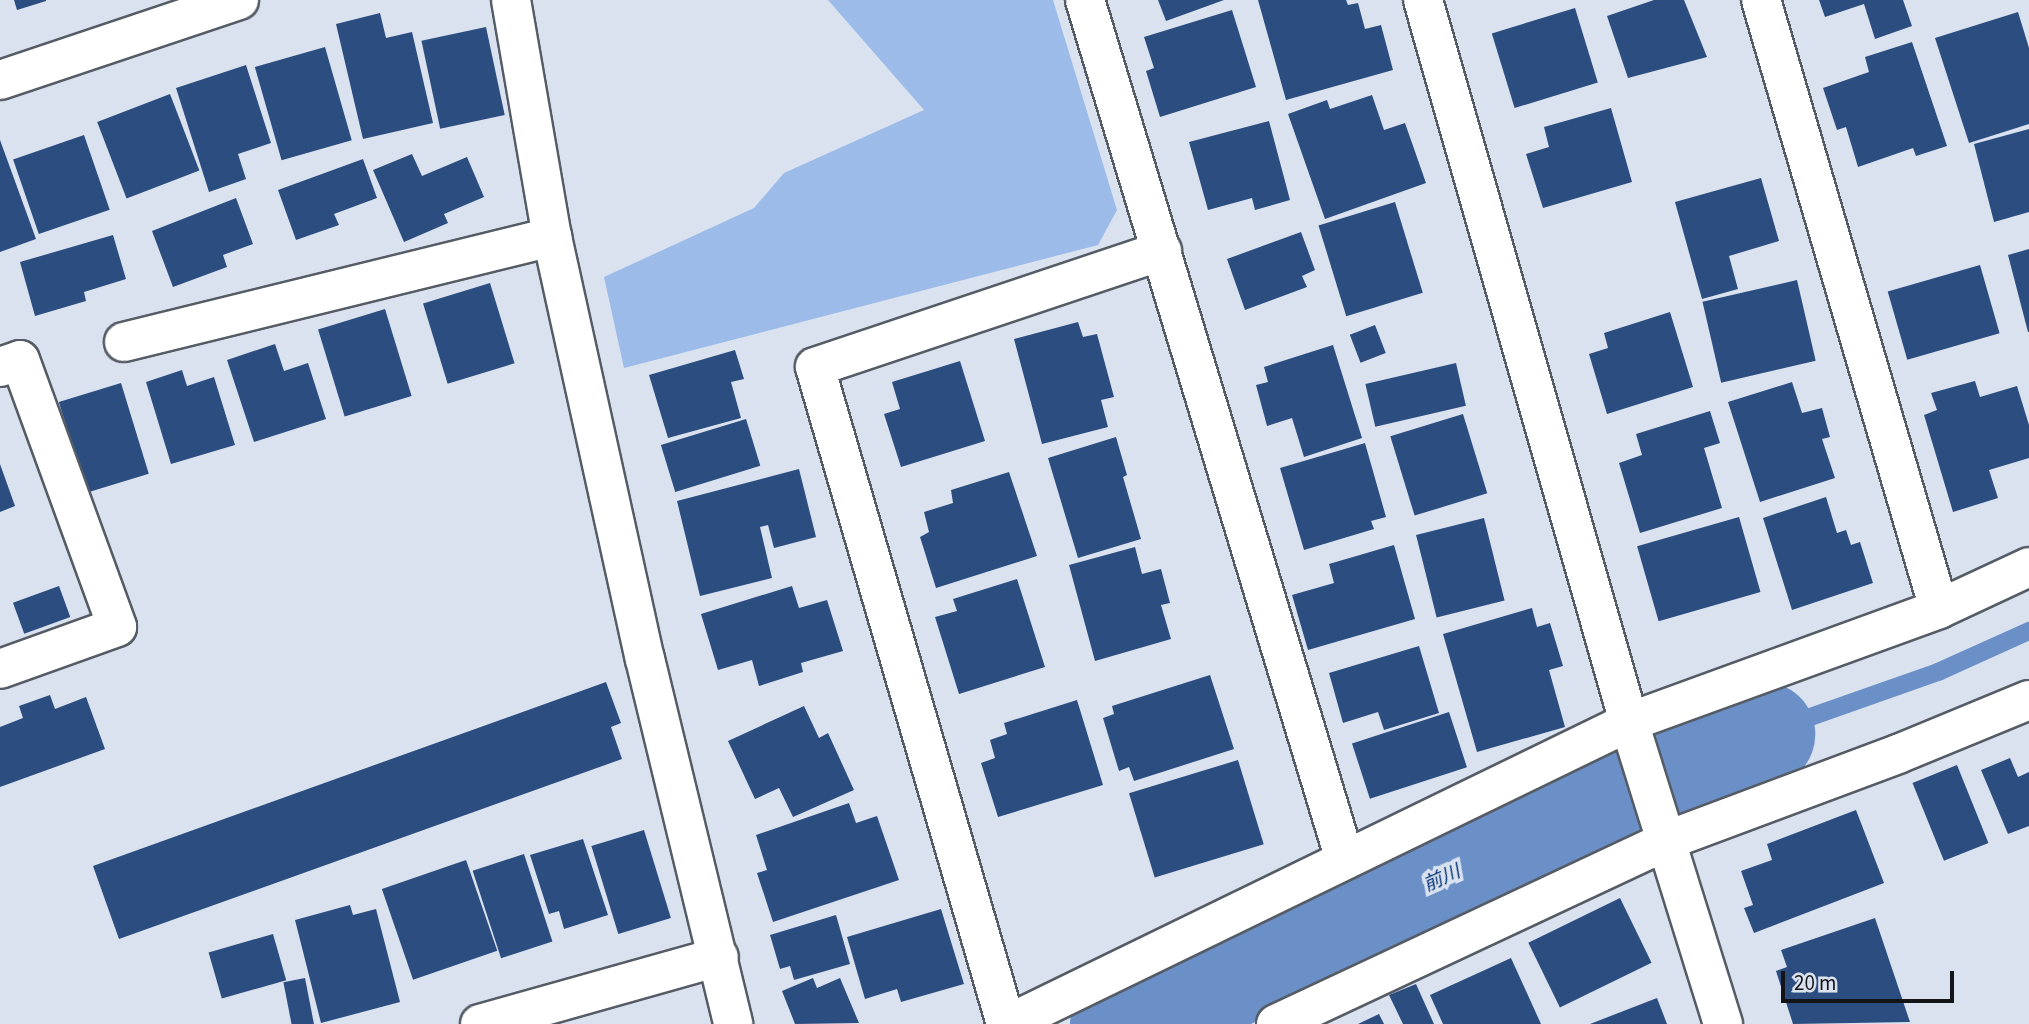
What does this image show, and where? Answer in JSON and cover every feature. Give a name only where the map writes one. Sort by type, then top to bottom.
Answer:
[{"type":"street","points":[[0,80],[239,0]]},
{"type":"street","points":[[511,0],[552,237],[645,659],[733,1024]]},
{"type":"street","points":[[1085,0],[1345,860]]},
{"type":"street","points":[[1423,0],[1629,722],[1668,840],[1723,1024]]},
{"type":"street","points":[[1761,0],[1939,609]]},
{"type":"street","points":[[124,342],[552,237]]},
{"type":"street","points":[[1163,251],[815,367],[1007,1024],[1629,722],[1939,609],[2029,567]]},
{"type":"street","points":[[0,368],[20,360],[117,627],[0,669]]},
{"type":"street","points":[[1276,1024],[1668,840],[1898,754],[2029,700]]},
{"type":"street","points":[[480,1024],[719,957]]},
{"type":"shaded area","points":[[828,0],[1053,0],[1117,210],[1098,245],[624,368],[604,277],[754,208],[784,173],[924,110]]},
{"type":"building","points":[[14,0],[46,0],[46,1],[17,10]]},
{"type":"building","points":[[1158,0],[1224,0],[1166,21]]},
{"type":"building","points":[[1258,0],[1346,0],[1348,5],[1358,3],[1365,29],[1381,25],[1393,70],[1286,100]]},
{"type":"building","points":[[1654,0],[1684,0],[1707,57],[1628,78],[1607,16]]},
{"type":"building","points":[[1819,0],[1903,0],[1912,26],[1875,39],[1864,4],[1825,17]]},
{"type":"building","points":[[1575,8],[1598,83],[1515,108],[1492,33]]},
{"type":"building","points":[[1232,10],[1256,87],[1160,117],[1146,71],[1154,68],[1144,37]]},
{"type":"building","points":[[2018,12],[2029,48],[2029,124],[1969,143],[1935,38]]},
{"type":"building","points":[[380,13],[386,38],[412,32],[433,123],[363,139],[336,24]]},
{"type":"building","points":[[486,27],[505,115],[440,129],[421,41]]},
{"type":"building","points":[[1912,42],[1947,146],[1916,156],[1913,148],[1858,167],[1846,127],[1837,130],[1823,88],[1869,72],[1865,57]]},
{"type":"building","points":[[325,47],[352,140],[282,160],[255,67]]},
{"type":"building","points":[[246,65],[271,143],[238,154],[246,179],[209,192],[176,88]]},
{"type":"building","points":[[170,94],[199,171],[127,199],[97,122]]},
{"type":"building","points":[[1372,95],[1384,130],[1405,123],[1426,183],[1325,219],[1288,114],[1327,100],[1330,109]]},
{"type":"building","points":[[1611,108],[1632,182],[1543,208],[1526,154],[1549,147],[1544,127]]},
{"type":"building","points":[[1269,121],[1290,200],[1255,210],[1252,198],[1208,210],[1189,142]]},
{"type":"building","points":[[2029,129],[2029,212],[1994,222],[1974,144]]},
{"type":"building","points":[[84,135],[110,210],[39,234],[13,159]]},
{"type":"building","points":[[0,140],[36,239],[0,252]]},
{"type":"building","points":[[412,154],[422,176],[467,157],[484,197],[444,214],[448,223],[404,242],[373,170]]},
{"type":"building","points":[[363,159],[377,198],[334,214],[339,225],[296,240],[278,190]]},
{"type":"building","points":[[1761,178],[1779,241],[1729,256],[1738,289],[1702,299],[1675,202]]},
{"type":"building","points":[[236,198],[253,244],[223,255],[227,267],[173,287],[152,231]]},
{"type":"building","points":[[1395,202],[1423,293],[1346,316],[1318,225]]},
{"type":"building","points":[[1301,232],[1315,270],[1302,276],[1307,287],[1245,310],[1227,259]]},
{"type":"building","points":[[113,235],[126,279],[84,292],[86,301],[35,316],[20,262]]},
{"type":"building","points":[[2029,249],[2029,332],[2028,332],[2008,255]]},
{"type":"building","points":[[1980,265],[2000,333],[1907,360],[1888,291]]},
{"type":"building","points":[[1797,280],[1816,361],[1721,383],[1702,302]]},
{"type":"building","points":[[490,283],[515,363],[448,384],[423,303]]},
{"type":"building","points":[[385,309],[412,396],[345,416],[318,329]]},
{"type":"building","points":[[1670,312],[1693,387],[1607,414],[1589,354],[1608,348],[1604,333]]},
{"type":"building","points":[[1078,322],[1083,337],[1097,334],[1114,397],[1101,400],[1108,427],[1042,444],[1014,339]]},
{"type":"building","points":[[1375,325],[1386,353],[1361,363],[1350,335]]},
{"type":"building","points":[[275,344],[284,371],[308,363],[326,419],[254,442],[227,360]]},
{"type":"building","points":[[1333,345],[1362,438],[1304,457],[1292,418],[1267,426],[1256,385],[1268,382],[1264,367]]},
{"type":"building","points":[[735,350],[744,379],[731,382],[741,418],[668,438],[649,375]]},
{"type":"building","points":[[960,361],[985,441],[901,467],[884,414],[900,409],[892,382]]},
{"type":"building","points":[[1456,363],[1466,406],[1375,427],[1365,384]]},
{"type":"building","points":[[182,370],[187,386],[214,377],[235,445],[171,464],[146,382]]},
{"type":"building","points":[[1975,381],[1980,397],[2017,386],[2029,425],[2029,458],[1989,470],[1998,498],[1953,512],[1924,415],[1937,410],[1931,393]]},
{"type":"building","points":[[1792,382],[1802,413],[1822,408],[1830,437],[1822,439],[1835,478],[1760,502],[1728,402]]},
{"type":"building","points":[[121,383],[149,474],[87,493],[59,402]]},
{"type":"building","points":[[1710,411],[1720,443],[1704,448],[1722,508],[1640,533],[1619,463],[1642,455],[1636,434]]},
{"type":"building","points":[[1463,414],[1487,493],[1415,516],[1390,436]]},
{"type":"building","points":[[746,419],[760,466],[675,492],[661,445]]},
{"type":"building","points":[[1116,437],[1127,475],[1123,477],[1141,539],[1078,558],[1048,458]]},
{"type":"building","points":[[1365,443],[1386,517],[1371,521],[1374,529],[1304,550],[1280,468]]},
{"type":"building","points":[[0,464],[15,506],[0,512]]},
{"type":"building","points":[[799,469],[816,537],[774,548],[768,525],[760,527],[772,578],[700,596],[677,501]]},
{"type":"building","points":[[1009,472],[1037,556],[936,588],[920,537],[929,532],[924,512],[953,503],[951,490]]},
{"type":"building","points":[[1826,497],[1837,533],[1846,530],[1851,545],[1860,542],[1873,583],[1792,610],[1763,518]]},
{"type":"building","points":[[1739,517],[1760,592],[1659,621],[1637,546]]},
{"type":"building","points":[[1484,518],[1505,600],[1437,617],[1416,535]]},
{"type":"building","points":[[1394,545],[1415,619],[1308,650],[1292,595],[1334,583],[1329,564]]},
{"type":"building","points":[[1135,547],[1142,574],[1161,569],[1170,603],[1161,605],[1171,639],[1095,661],[1069,565]]},
{"type":"building","points":[[1017,579],[1045,667],[959,694],[935,617],[957,611],[953,599]]},
{"type":"building","points":[[59,586],[70,617],[24,634],[13,603]]},
{"type":"building","points":[[792,586],[799,608],[827,600],[843,651],[801,663],[803,672],[759,686],[752,660],[718,670],[701,614]]},
{"type":"building","points":[[1532,608],[1537,627],[1550,623],[1563,666],[1549,670],[1565,727],[1477,752],[1443,634]]},
{"type":"building","points":[[1419,646],[1439,713],[1384,730],[1378,712],[1343,723],[1329,673]]},
{"type":"building","points":[[1210,675],[1234,749],[1134,781],[1129,767],[1119,771],[1103,718],[1114,714],[1112,706]]},
{"type":"building","points":[[606,682],[621,723],[611,727],[622,759],[119,939],[93,866]]},
{"type":"building","points":[[50,695],[55,709],[86,697],[105,749],[0,787],[0,727],[23,718],[19,706]]},
{"type":"building","points":[[1077,700],[1103,785],[998,817],[981,763],[995,758],[990,740],[1007,734],[1004,723]]},
{"type":"building","points":[[804,706],[819,738],[828,733],[854,790],[793,817],[779,788],[755,799],[728,741]]},
{"type":"building","points":[[1449,712],[1467,767],[1370,799],[1352,744]]},
{"type":"building","points":[[2010,758],[2018,777],[2029,772],[2029,826],[2008,834],[1981,770]]},
{"type":"building","points":[[1238,760],[1264,844],[1155,877],[1129,793]]},
{"type":"building","points":[[1957,765],[1988,843],[1944,861],[1912,783]]},
{"type":"building","points":[[849,803],[856,823],[877,816],[899,880],[773,922],[757,873],[767,870],[756,835]]},
{"type":"building","points":[[1856,810],[1884,883],[1754,933],[1744,908],[1753,905],[1741,871],[1772,860],[1767,844]]},
{"type":"building","points":[[644,830],[671,918],[618,934],[591,846]]},
{"type":"building","points":[[583,839],[608,915],[564,929],[559,911],[549,914],[530,855]]},
{"type":"building","points":[[524,854],[552,941],[501,958],[473,871]]},
{"type":"building","points":[[466,860],[497,951],[413,980],[382,889]]},
{"type":"building","points":[[1620,898],[1652,963],[1560,1007],[1528,943]]},
{"type":"building","points":[[350,905],[353,915],[376,909],[400,1002],[321,1023],[295,920]]},
{"type":"building","points":[[941,909],[964,984],[901,1002],[897,989],[865,999],[847,937]]},
{"type":"building","points":[[836,915],[850,964],[794,980],[790,966],[780,969],[770,935]]},
{"type":"building","points":[[1875,918],[1910,1022],[1793,1024],[1776,971],[1787,967],[1781,950]]},
{"type":"building","points":[[273,934],[286,980],[222,999],[209,952]]},
{"type":"building","points":[[1511,958],[1541,1024],[1443,1024],[1430,995]]},
{"type":"building","points":[[305,978],[314,1024],[292,1024],[283,982]]},
{"type":"building","points":[[813,978],[817,988],[840,978],[859,1023],[795,1024],[782,991]]},
{"type":"building","points":[[1416,984],[1434,1024],[1403,1024],[1389,995]]},
{"type":"building","points":[[1657,998],[1667,1024],[1590,1024]]},
{"type":"building","points":[[1379,1014],[1384,1024],[1358,1024]]},
{"type":"waterway","points":[[1762,734],[1938,672],[2029,631]]},
{"type":"waterway","name":"前川","points":[[1122,1024],[1762,734]]}]
